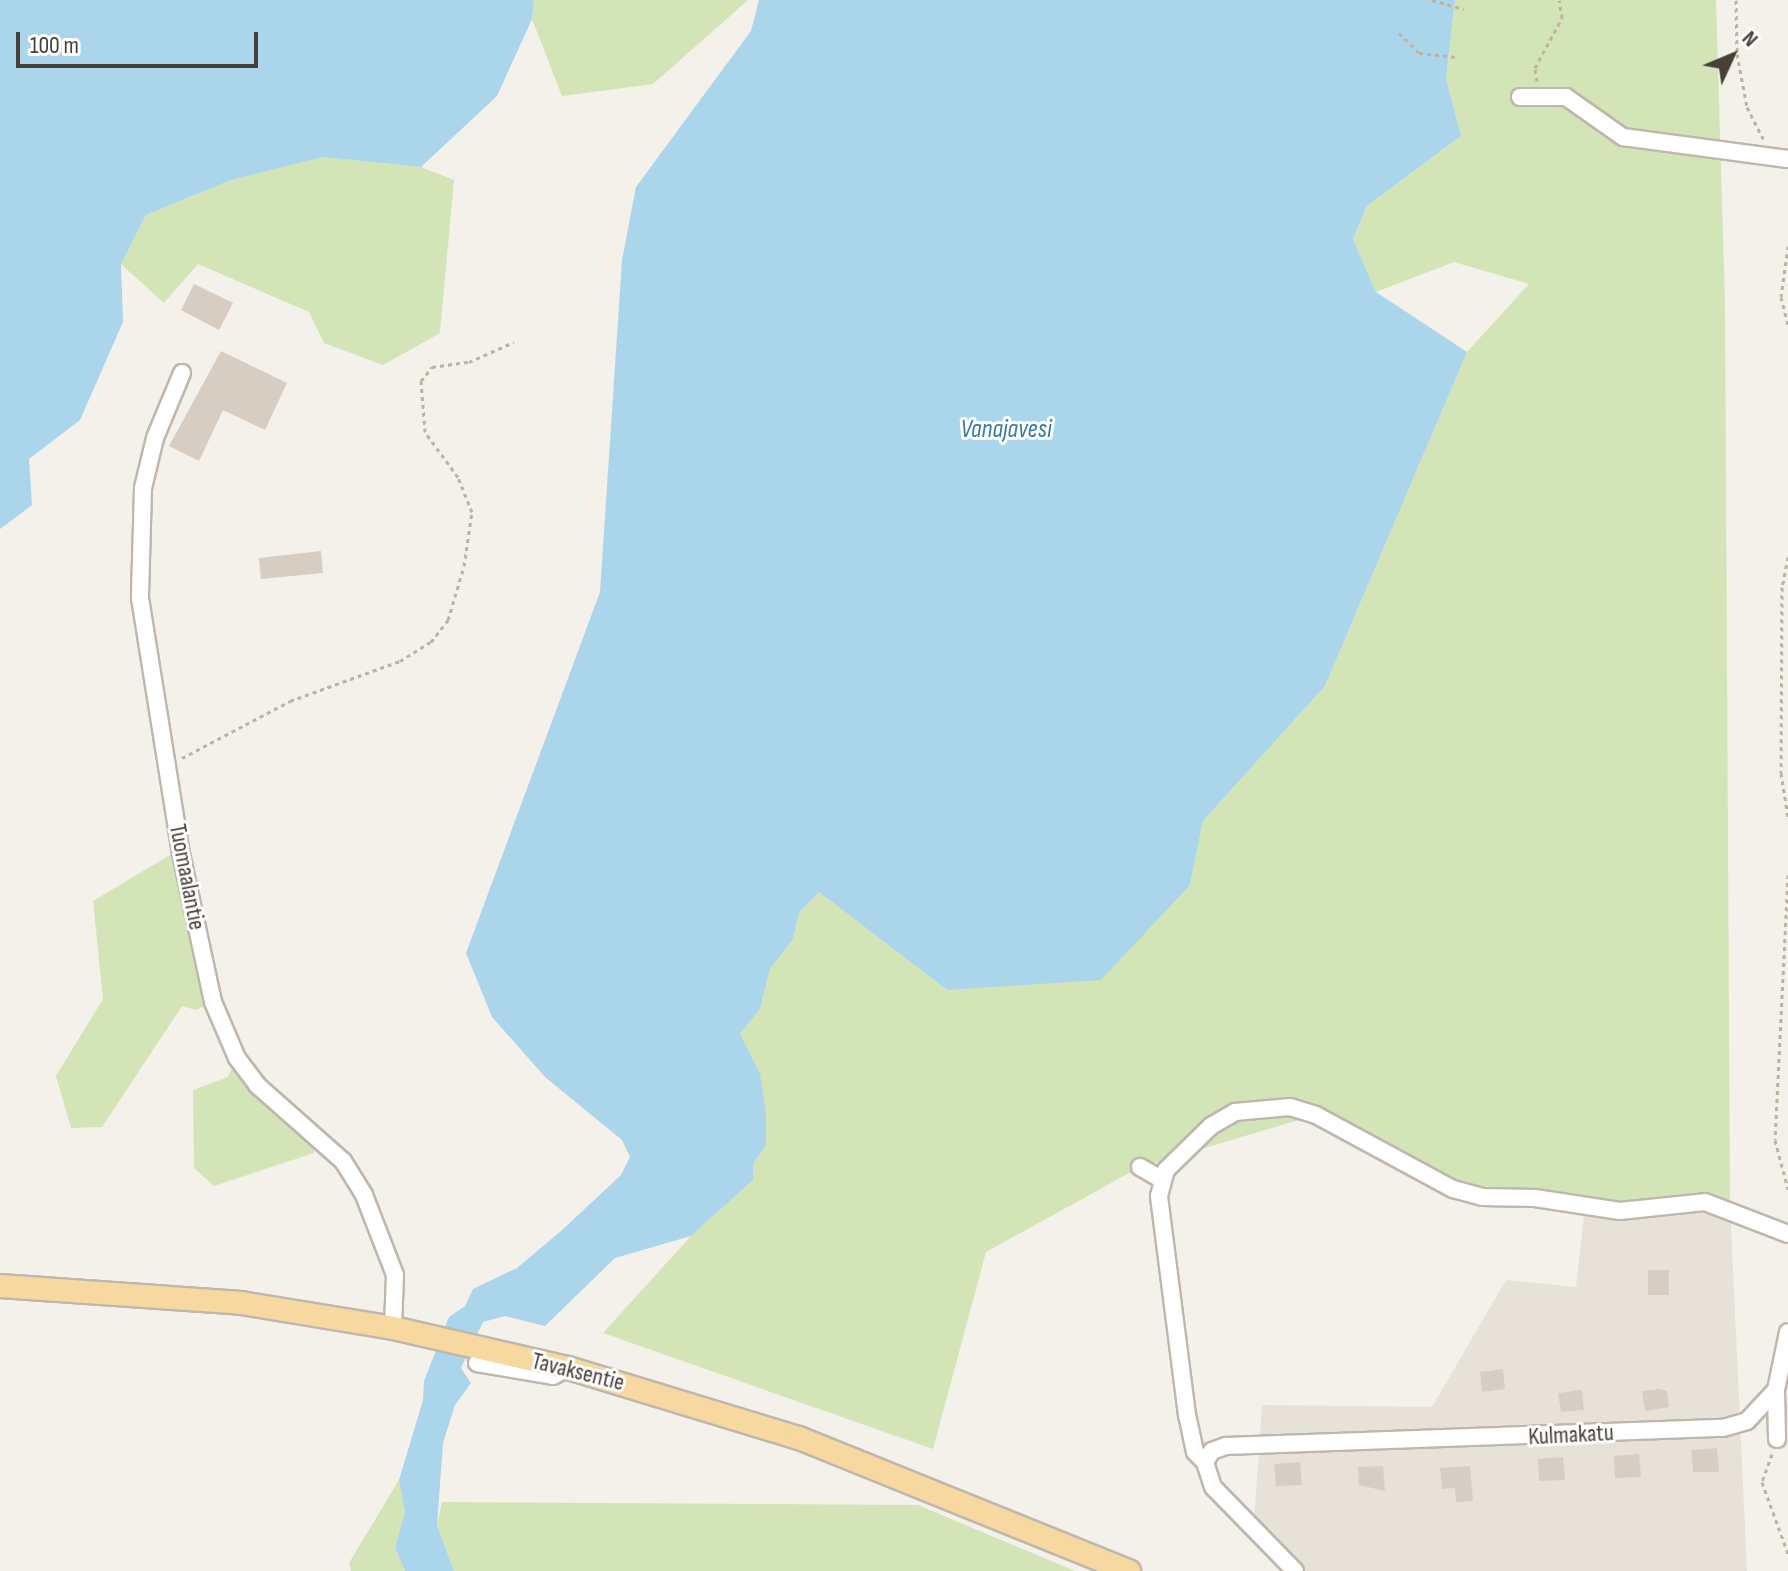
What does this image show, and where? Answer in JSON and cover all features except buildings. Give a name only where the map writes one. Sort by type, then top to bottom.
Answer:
[{"type":"main road","name":"Tavaksentie","points":[[0,1286],[241,1303],[393,1328],[430,1337],[479,1356],[568,1368],[799,1438],[1129,1571]]},
{"type":"street","points":[[1520,97],[1540,94],[1566,97],[1623,137],[1782,158]]},
{"type":"street","name":"Tuomaalantie","points":[[182,373],[155,438],[143,488],[139,552],[140,598],[180,849],[224,1031],[257,1085],[343,1161],[364,1195],[395,1275],[393,1328]]},
{"type":"street","points":[[1295,1571],[1213,1487],[1205,1462],[1195,1452],[1187,1415],[1161,1179],[1211,1126],[1235,1112],[1290,1107],[1316,1115],[1453,1189],[1482,1197],[1535,1198],[1620,1211],[1705,1202],[1788,1234]]},
{"type":"street","points":[[1140,1167],[1161,1179]]},
{"type":"street","points":[[1777,1439],[1776,1390],[1788,1332]]},
{"type":"street","name":"Kulmakatu","points":[[1205,1462],[1226,1446],[1723,1428],[1747,1421],[1776,1390]]},
{"type":"path","points":[[1432,0],[1464,9]]},
{"type":"path","points":[[1540,94],[1535,68],[1562,18],[1559,0]]},
{"type":"path","points":[[1736,0],[1737,54],[1747,107],[1782,158]]},
{"type":"path","points":[[1399,33],[1419,53],[1456,57]]},
{"type":"path","points":[[1788,246],[1781,297],[1788,326]]},
{"type":"path","points":[[167,762],[197,755],[290,701],[400,661],[431,642],[448,620],[464,566],[472,512],[458,477],[425,432],[421,381],[432,367],[469,362],[514,342]]},
{"type":"path","points":[[1788,557],[1782,587],[1781,773],[1788,817]]},
{"type":"path","points":[[1788,875],[1775,1140],[1788,1189]]},
{"type":"path","points":[[1777,1439],[1762,1482],[1788,1554]]},
{"type":"shaded area","points":[[1730,1204],[1747,1571],[1287,1571],[1253,1538],[1262,1405],[1432,1407],[1506,1280],[1576,1287],[1585,1207]]},
{"type":"green space","points":[[534,0],[748,0],[653,84],[562,96],[532,19]]},
{"type":"green space","points":[[1455,0],[1716,0],[1725,303],[1730,1204],[1482,1197],[1316,1115],[1140,1167],[986,1252],[933,1449],[603,1333],[691,1236],[753,1180],[754,1162],[766,1146],[760,1073],[740,1034],[760,1009],[770,969],[793,939],[799,913],[819,892],[947,990],[1190,885],[1203,821],[1325,686],[1467,352],[1529,284],[1454,262],[1376,292],[1353,239],[1367,206],[1461,136],[1446,78]]},
{"type":"green space","points":[[323,157],[421,167],[454,180],[440,333],[383,365],[324,343],[309,312],[198,264],[164,303],[121,264],[146,215],[231,180]]},
{"type":"green space","points":[[180,849],[213,1002],[196,1010],[182,1006],[102,1127],[71,1128],[56,1076],[103,999],[93,901]]},
{"type":"green space","points":[[237,1058],[312,1131],[314,1153],[214,1186],[194,1168],[193,1090],[228,1077]]},
{"type":"green space","points":[[399,1480],[405,1512],[395,1548],[405,1571],[351,1571],[349,1563]]},
{"type":"green space","points":[[442,1502],[918,1505],[1075,1571],[454,1571],[437,1525]]},
{"type":"water","points":[[0,0],[534,0],[532,19],[497,96],[421,167],[323,157],[231,180],[146,215],[121,264],[123,322],[80,420],[29,459],[32,505],[0,529]]},
{"type":"water","name":"Vanajavesi","points":[[759,0],[1455,0],[1446,78],[1461,136],[1367,206],[1353,239],[1376,292],[1467,352],[1325,686],[1203,821],[1190,885],[1101,980],[947,990],[819,892],[799,913],[793,939],[770,969],[760,1009],[740,1034],[760,1073],[766,1115],[766,1146],[754,1162],[753,1180],[691,1236],[615,1258],[545,1326],[505,1316],[483,1322],[461,1368],[471,1383],[455,1405],[443,1443],[437,1525],[454,1571],[405,1571],[395,1548],[405,1512],[399,1480],[423,1400],[424,1381],[449,1317],[465,1306],[473,1289],[517,1268],[561,1231],[621,1175],[630,1157],[622,1140],[545,1077],[492,1017],[466,953],[600,592],[622,260],[636,187],[751,31]]}]
